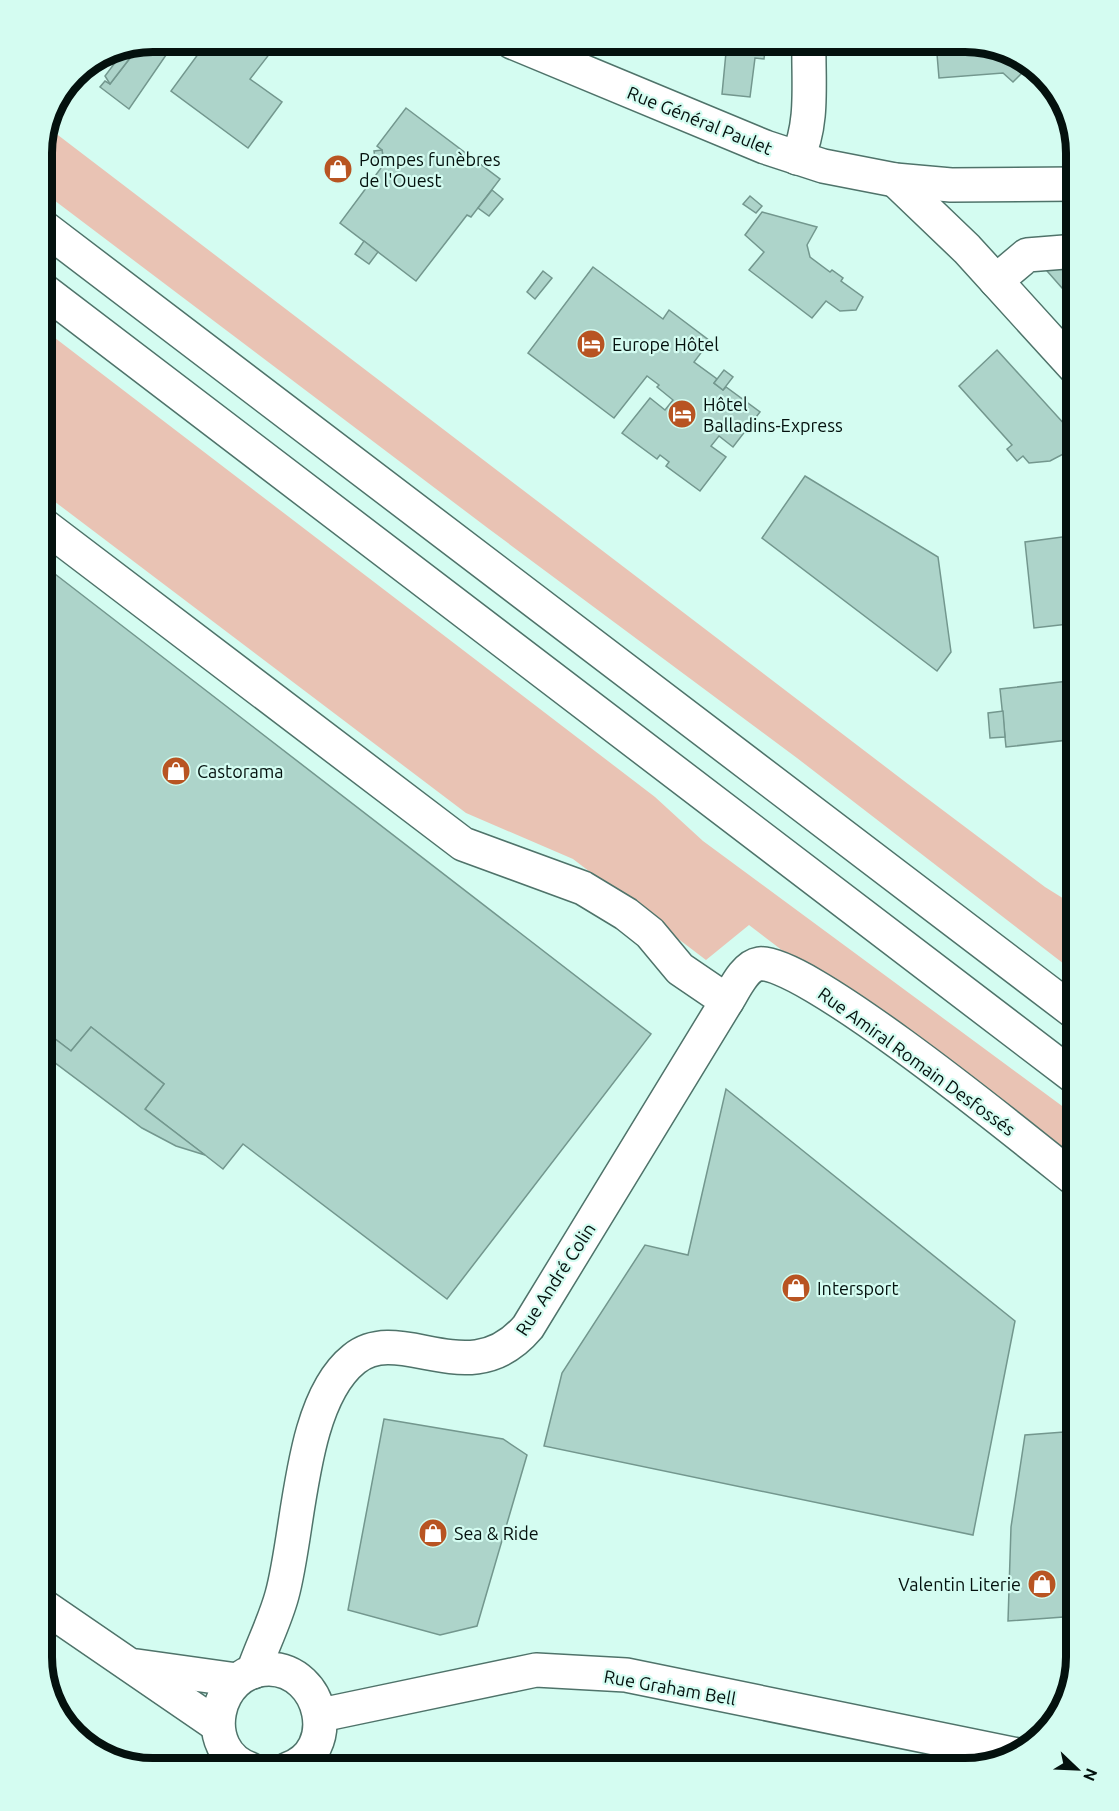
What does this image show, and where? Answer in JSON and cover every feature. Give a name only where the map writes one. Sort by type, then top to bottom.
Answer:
[{"type":"main road","name":"Rue Général Paulet","points":[[538,52],[797,158],[842,171],[895,180],[951,185],[1066,184]]},
{"type":"main road","points":[[797,158],[805,142],[807,127],[809,53]]},
{"type":"main road","points":[[895,180],[944,226],[1066,358]]},
{"type":"main road","points":[[53,234],[1066,1006]]},
{"type":"main road","points":[[996,281],[1027,255],[1066,251]]},
{"type":"main road","points":[[53,297],[1066,1071]]},
{"type":"main road","points":[[53,532],[464,844],[583,888],[626,914],[650,933],[680,969],[727,1001]]},
{"type":"main road","name":"Rue Amiral Romain Desfossés","points":[[727,1001],[749,969],[757,964],[766,964],[810,983],[917,1056],[1066,1172]]},
{"type":"main road","name":"Rue André Colin","points":[[217,1725],[222,1700],[245,1676],[282,1595],[298,1499],[316,1427],[328,1394],[345,1368],[356,1357],[382,1349],[414,1350],[460,1358],[477,1358],[510,1347],[528,1327],[727,1001]]},
{"type":"main road","name":"Rue André Colin","points":[[282,1595],[292,1674]]},
{"type":"main road","points":[[52,1612],[217,1725],[222,1742],[234,1758]]},
{"type":"main road","points":[[129,1665],[245,1676],[280,1670],[292,1674],[306,1684],[316,1698],[321,1715],[320,1731],[314,1746],[305,1758]]},
{"type":"main road","name":"Rue Graham Bell","points":[[321,1715],[536,1670],[559,1671],[626,1675],[1001,1751]]},
{"type":"shaded area","points":[[54,132],[908,784],[1045,887],[1066,900],[1066,966],[797,758],[489,529],[53,199]]},
{"type":"shaded area","points":[[53,336],[655,797],[703,841],[1066,1109],[1066,1167],[749,925],[706,960],[573,859],[466,813],[53,500]]},
{"type":"building","points":[[168,52],[129,109],[100,87],[105,81],[110,84],[130,58],[128,56],[134,54]]},
{"type":"building","points":[[200,52],[271,52],[250,79],[282,102],[248,148],[171,91]]},
{"type":"building","points":[[726,53],[765,53],[764,59],[755,58],[750,97],[722,94]]},
{"type":"building","points":[[937,53],[985,54],[1010,63],[1025,73],[1013,82],[1003,73],[939,78]]},
{"type":"building","points":[[128,56],[130,58],[110,84],[105,76],[118,59]]},
{"type":"building","points":[[406,108],[500,179],[471,217],[467,215],[416,281],[340,223],[384,164],[382,150],[377,146]]},
{"type":"building","points":[[382,150],[384,164],[376,166],[374,151]]},
{"type":"building","points":[[492,190],[503,199],[489,216],[478,208]]},
{"type":"building","points":[[750,196],[762,206],[756,213],[743,204]]},
{"type":"building","points":[[762,212],[817,227],[807,245],[810,257],[830,272],[832,270],[843,278],[841,281],[863,297],[856,310],[840,311],[826,301],[812,318],[749,270],[764,252],[745,235]]},
{"type":"building","points":[[364,241],[378,252],[369,264],[355,254]]},
{"type":"building","points":[[1040,263],[1066,263],[1066,293]]},
{"type":"building","points":[[593,267],[663,319],[669,310],[710,341],[694,362],[717,379],[714,383],[723,390],[726,387],[760,412],[733,447],[719,436],[711,446],[726,457],[700,491],[666,466],[669,462],[660,455],[657,459],[622,433],[650,398],[665,410],[673,400],[657,387],[659,385],[647,376],[614,418],[528,353]]},
{"type":"building","points":[[543,271],[552,278],[535,299],[527,292]]},
{"type":"building","points":[[997,350],[1066,426],[1066,453],[1050,461],[1029,463],[1023,456],[1017,461],[1007,449],[1012,445],[959,386]]},
{"type":"building","points":[[724,370],[733,377],[723,390],[714,383]]},
{"type":"building","points":[[805,476],[938,557],[951,652],[937,671],[762,538]]},
{"type":"building","points":[[1066,536],[1066,624],[1034,628],[1025,542]]},
{"type":"building","name":"Castorama","points":[[53,572],[651,1034],[447,1299],[243,1144],[223,1169],[145,1109],[164,1084],[91,1027],[71,1051],[52,1037]]},
{"type":"building","points":[[1066,681],[1066,740],[1006,747],[1000,689]]},
{"type":"building","points":[[1003,711],[1005,737],[990,738],[988,713]]},
{"type":"building","points":[[91,1027],[164,1084],[145,1109],[205,1155],[176,1146],[142,1128],[52,1061],[52,1037],[71,1051]]},
{"type":"building","name":"Intersport","points":[[726,1089],[1015,1321],[973,1535],[544,1446],[562,1373],[645,1245],[688,1255]]},
{"type":"building","name":"Sea & Ride","points":[[384,1419],[503,1439],[527,1455],[477,1626],[440,1635],[348,1610]]},
{"type":"building","points":[[1066,1432],[1066,1617],[1008,1621],[1011,1527],[1025,1435]]},
{"type":"place","name":"Pompes funèbres de l'Ouest","points":[[338,169]]},
{"type":"place","name":"Europe Hôtel","points":[[591,344]]},
{"type":"place","name":"Hôtel Balladins-Express","points":[[682,414]]},
{"type":"place","name":"Castorama","points":[[176,771]]},
{"type":"place","name":"Intersport","points":[[796,1288]]},
{"type":"place","name":"Sea & Ride","points":[[433,1533]]},
{"type":"place","name":"Valentin Literie","points":[[1042,1584]]}]
